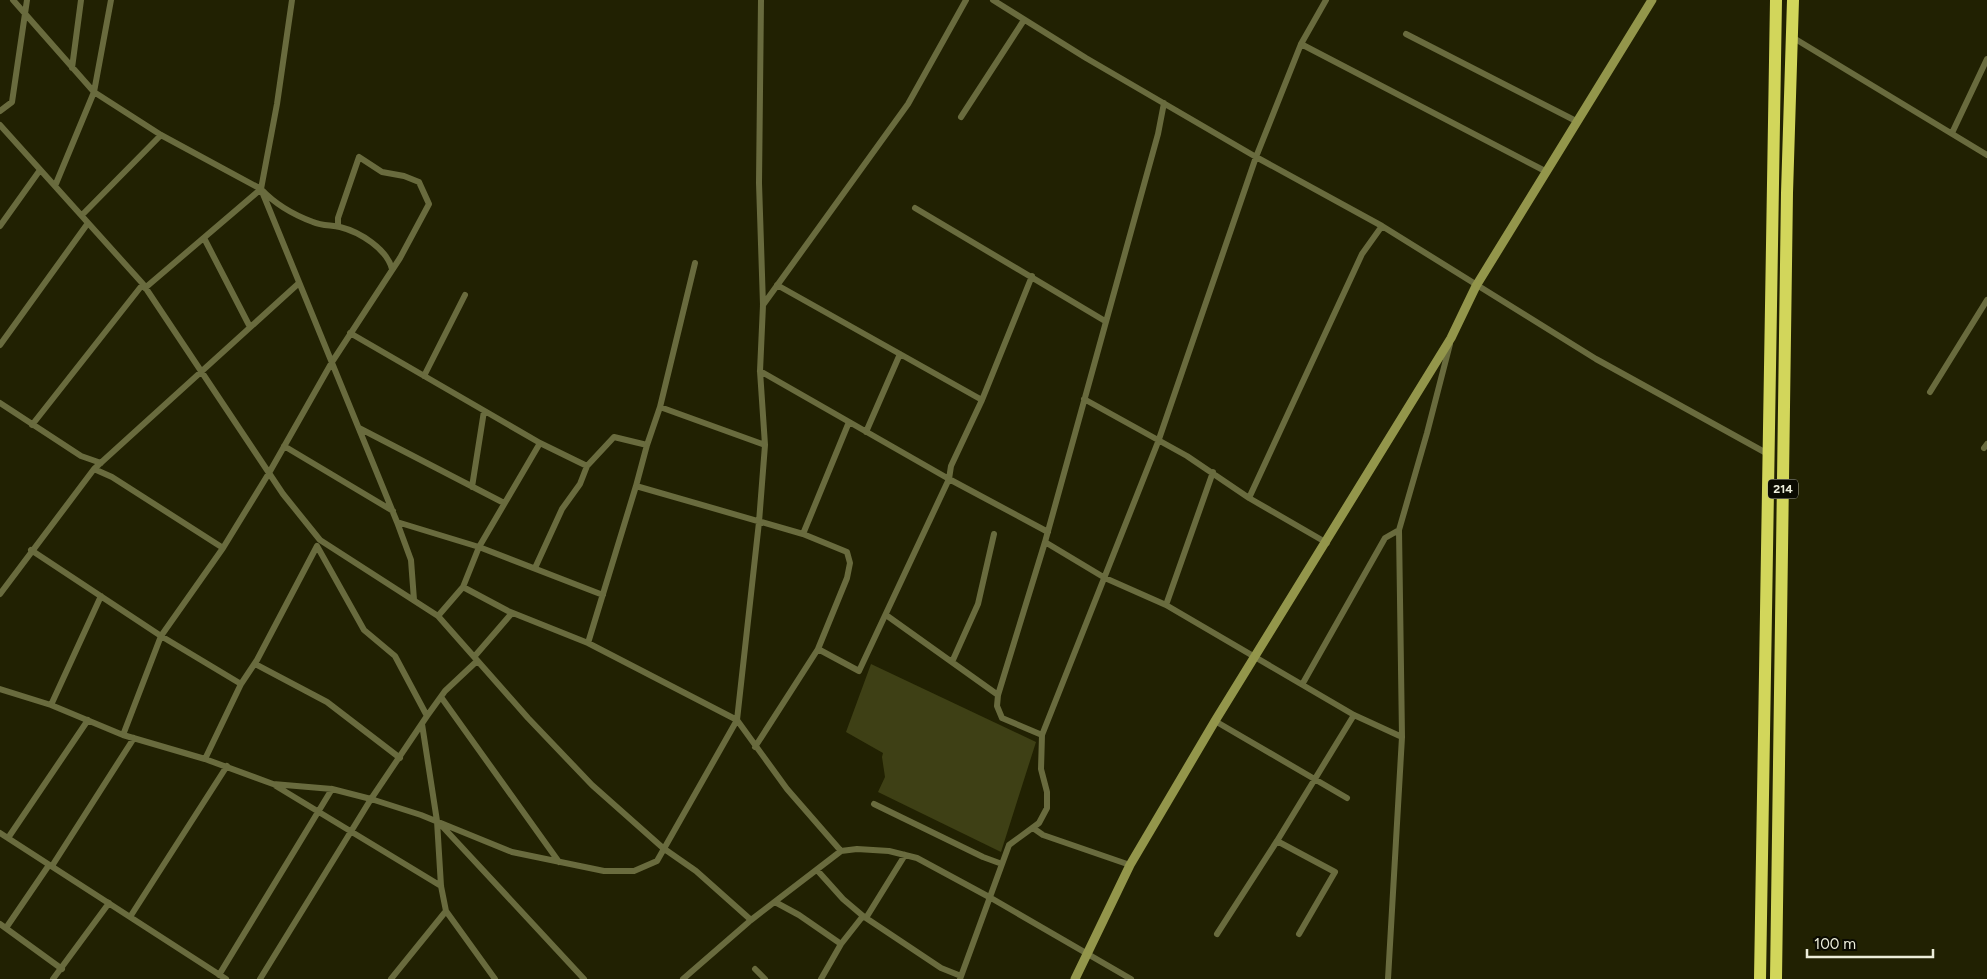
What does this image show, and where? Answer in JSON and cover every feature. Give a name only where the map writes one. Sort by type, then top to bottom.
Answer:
[{"type":"highway","name":"214","points":[[1760,979],[1776,0]]},
{"type":"highway","name":"214","points":[[1776,979],[1786,193],[1793,0]]},
{"type":"street","points":[[13,0],[25,16],[94,92],[161,135],[261,189],[276,202],[309,220],[338,226],[368,241],[390,260],[392,270]]},
{"type":"street","points":[[0,111],[12,102],[28,0]]},
{"type":"street","points":[[72,68],[81,0]]},
{"type":"street","points":[[55,186],[94,92],[111,0]]},
{"type":"street","points":[[292,0],[277,104],[261,189],[411,560],[414,600]]},
{"type":"street","points":[[273,784],[332,789],[372,799],[437,821],[448,828],[512,852],[604,872],[634,871],[657,861],[737,720],[759,522],[765,445],[760,371],[762,305],[758,111],[761,0]]},
{"type":"street","points":[[762,305],[908,104],[966,0]]},
{"type":"street","points":[[993,0],[1256,157],[1382,226],[1596,359],[1768,454]]},
{"type":"street","points":[[817,870],[843,899],[865,917],[941,968],[960,978],[1009,846],[1019,836],[1039,823],[1047,808],[1047,792],[1041,762],[1042,735],[1158,442],[1256,157],[1301,44],[1326,0]]},
{"type":"street","points":[[1075,979],[1130,864],[1215,720],[1327,543],[1451,338],[1476,286],[1652,0]]},
{"type":"street","points":[[961,117],[1024,20]]},
{"type":"street","points":[[1406,34],[1578,122]]},
{"type":"street","points":[[1792,37],[1987,155]]},
{"type":"street","points":[[1301,44],[1547,172]]},
{"type":"street","points":[[1952,133],[1987,59]]},
{"type":"street","points":[[1042,735],[1002,718],[997,706],[998,695],[1048,532],[1158,134],[1164,103]]},
{"type":"street","points":[[0,125],[144,286],[318,543],[364,630],[395,656],[427,716]]},
{"type":"street","points":[[82,215],[161,135]]},
{"type":"street","points":[[124,735],[161,636],[223,548],[269,473],[332,362],[392,270],[429,204],[424,188],[418,182],[404,176],[382,172],[358,157],[338,218],[338,226]]},
{"type":"street","points":[[0,226],[40,170]]},
{"type":"street","points":[[32,424],[144,286],[261,189]]},
{"type":"street","points":[[915,208],[1105,321]]},
{"type":"street","points":[[0,345],[88,223]]},
{"type":"street","points":[[1249,498],[1362,254],[1382,226]]},
{"type":"street","points":[[204,238],[250,327]]},
{"type":"street","points":[[588,643],[660,407],[695,264]]},
{"type":"street","points":[[818,649],[859,671],[949,479],[951,466],[982,400],[1032,276]]},
{"type":"street","points":[[0,594],[31,550],[94,469],[299,283]]},
{"type":"street","points":[[777,285],[982,400]]},
{"type":"street","points":[[424,376],[465,295]]},
{"type":"street","points":[[1930,392],[1987,300]]},
{"type":"street","points":[[350,333],[540,443],[586,466]]},
{"type":"street","points":[[1388,979],[1402,737],[1399,530],[1427,433],[1451,338]]},
{"type":"street","points":[[866,432],[900,354]]},
{"type":"street","points":[[760,371],[949,479],[1048,532]]},
{"type":"street","points":[[1084,400],[1213,472],[1249,498],[1327,543]]},
{"type":"street","points":[[0,403],[81,456],[101,463]]},
{"type":"street","points":[[660,407],[765,445]]},
{"type":"street","points":[[472,487],[484,411]]},
{"type":"street","points":[[803,534],[849,422]]},
{"type":"street","points":[[359,428],[504,503]]},
{"type":"street","points":[[535,568],[562,509],[580,484],[586,466],[614,437],[647,445]]},
{"type":"street","points":[[438,616],[463,587],[479,546],[540,443]]},
{"type":"street","points":[[284,446],[392,511]]},
{"type":"street","points":[[94,469],[112,477],[223,548]]},
{"type":"street","points":[[1166,605],[1213,472]]},
{"type":"street","points":[[636,486],[803,534],[847,552],[850,563],[848,578],[818,649],[755,747]]},
{"type":"street","points":[[396,522],[479,546],[603,595]]},
{"type":"street","points":[[1303,683],[1384,538],[1399,530]]},
{"type":"street","points":[[952,662],[978,604],[994,534]]},
{"type":"street","points":[[1045,542],[1105,578],[1166,605],[1303,683],[1354,715],[1402,737]]},
{"type":"street","points":[[318,543],[438,616],[592,785],[663,848],[696,871],[751,920]]},
{"type":"street","points":[[205,759],[240,684],[255,664],[318,543]]},
{"type":"street","points":[[31,550],[161,636],[240,684]]},
{"type":"street","points":[[463,587],[512,613],[588,643],[737,720],[787,789],[841,851]]},
{"type":"street","points":[[51,705],[101,596]]},
{"type":"street","points":[[260,979],[372,799],[427,716],[441,697],[476,659],[512,613]]},
{"type":"street","points":[[886,615],[998,695]]},
{"type":"street","points":[[255,664],[327,702],[400,758]]},
{"type":"street","points":[[0,688],[51,705],[124,735],[227,766],[273,784],[441,886]]},
{"type":"street","points":[[441,697],[559,862]]},
{"type":"street","points":[[1217,934],[1278,841],[1313,778],[1354,715]]},
{"type":"street","points":[[8,838],[88,720]]},
{"type":"street","points":[[1215,720],[1346,798]]},
{"type":"street","points":[[422,724],[437,821],[441,886],[446,911],[494,979]]},
{"type":"street","points":[[62,969],[3,926],[51,866],[134,738]]},
{"type":"street","points":[[130,917],[227,766]]},
{"type":"street","points":[[0,833],[223,977],[332,789]]},
{"type":"street","points":[[874,804],[1002,864]]},
{"type":"street","points":[[437,821],[584,979]]},
{"type":"street","points":[[1033,828],[1042,835],[1130,864]]},
{"type":"street","points":[[1278,841],[1334,872],[1299,934]]},
{"type":"street","points":[[683,979],[751,920],[841,851],[857,849],[881,850],[917,858],[991,898],[1131,979]]},
{"type":"street","points":[[821,979],[842,944],[865,917],[905,855]]},
{"type":"street","points":[[775,902],[799,915],[842,944]]},
{"type":"street","points":[[55,978],[109,903]]},
{"type":"street","points":[[391,979],[446,911]]},
{"type":"street","points":[[755,969],[765,979]]},
{"type":"shaded area","points":[[871,664],[1036,742],[1001,852],[878,792],[885,777],[883,753],[846,732]]}]
